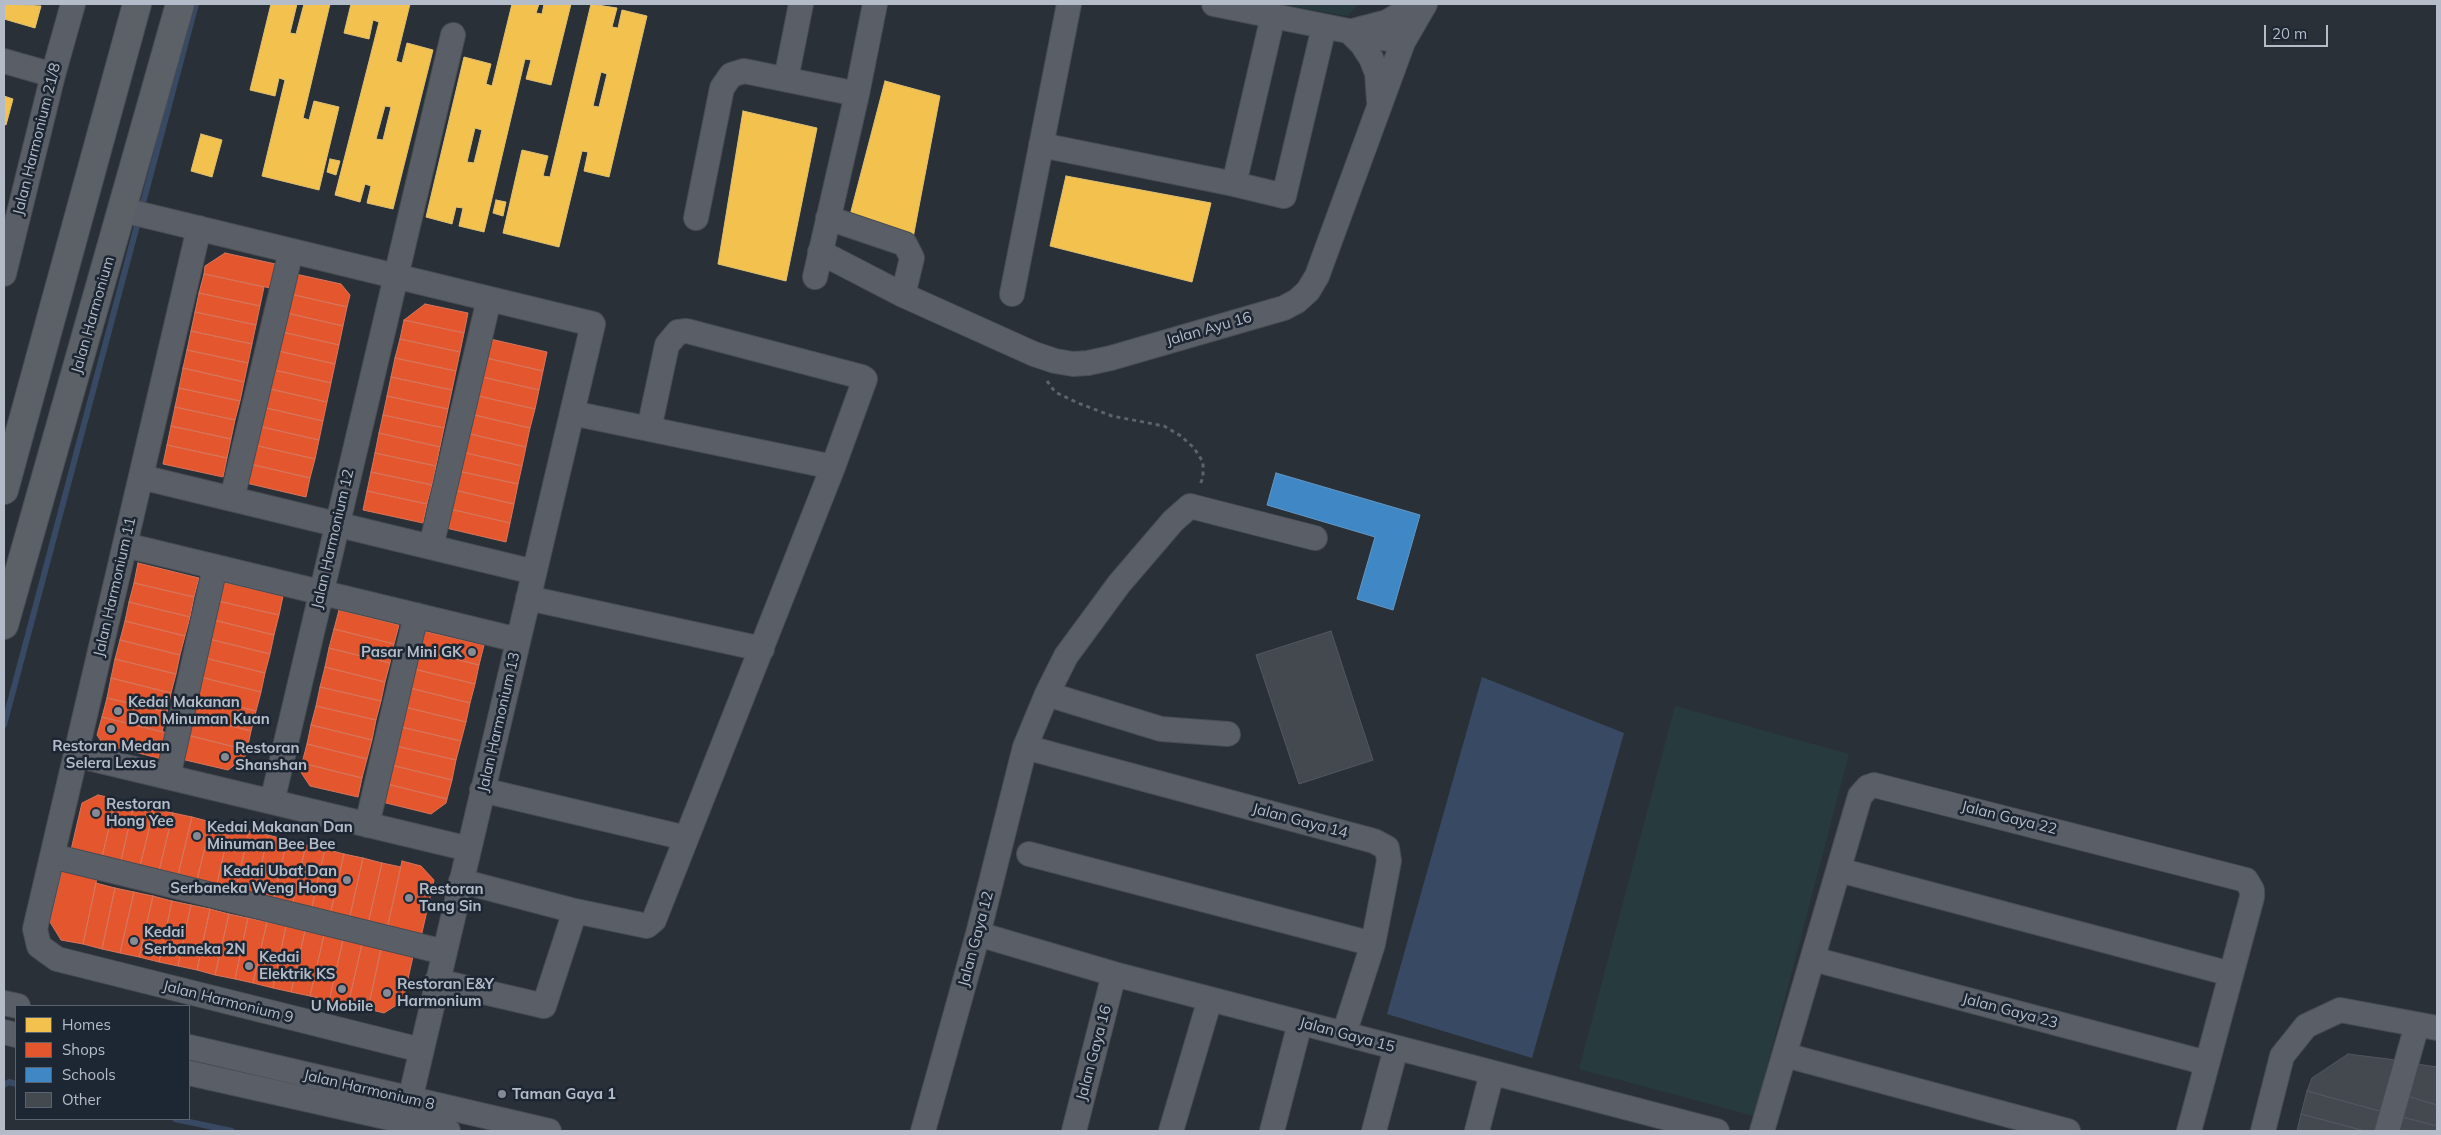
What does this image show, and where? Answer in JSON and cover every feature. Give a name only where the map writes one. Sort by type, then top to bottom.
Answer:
[{"type":"main road","points":[[4,490],[137,4]]},
{"type":"main road","name":"Jalan Harmonium","points":[[4,625],[180,4]]},
{"type":"street","name":"Jalan Harmonium 21/8","points":[[4,274],[53,75],[73,4]]},
{"type":"street","points":[[786,79],[802,4]]},
{"type":"street","points":[[815,277],[857,94],[875,4]]},
{"type":"street","points":[[1012,294],[1069,4]]},
{"type":"street","points":[[1214,4],[1403,42]]},
{"type":"street","points":[[1350,32],[1387,22],[1418,4]]},
{"type":"street","name":"Jalan Ayu 16","points":[[820,252],[903,295],[1046,358],[1073,364],[1088,363],[1284,308],[1297,301],[1308,291],[1317,276],[1403,42],[1425,4]]},
{"type":"street","points":[[1234,184],[1273,16]]},
{"type":"street","points":[[1041,145],[1284,196],[1324,27]]},
{"type":"street","points":[[1350,32],[1362,44],[1377,73],[1379,106]]},
{"type":"street","name":"Jalan Harmonium 12","points":[[272,802],[336,524],[453,35]]},
{"type":"street","points":[[4,60],[53,75]]},
{"type":"street","points":[[696,218],[722,88],[731,75],[744,71],[857,94]]},
{"type":"street","points":[[123,210],[489,299],[431,547]]},
{"type":"street","points":[[828,218],[905,244],[912,258],[903,295]]},
{"type":"street","name":"Jalan Harmonium 11","points":[[39,946],[35,929],[199,228]]},
{"type":"street","points":[[232,499],[290,251]]},
{"type":"street","name":"Jalan Harmonium 13","points":[[408,1111],[437,981],[593,324],[489,299]]},
{"type":"street","points":[[461,881],[575,911],[647,926],[651,924],[762,649],[865,383],[862,376],[687,331],[678,332],[667,345],[649,429]]},
{"type":"street","points":[[572,413],[833,467]]},
{"type":"street","points":[[141,477],[534,572]]},
{"type":"street","points":[[1190,506],[1315,538]]},
{"type":"street","name":"Jalan Gaya 12","points":[[923,1131],[978,934],[1025,746],[1046,694],[1066,656],[1119,584],[1173,522],[1190,506]]},
{"type":"street","points":[[125,545],[518,640]]},
{"type":"street","points":[[168,777],[214,567]]},
{"type":"street","points":[[528,598],[762,649]]},
{"type":"street","points":[[367,825],[416,615]]},
{"type":"street","points":[[1046,694],[1161,729],[1228,734]]},
{"type":"street","name":"Jalan Gaya 14","points":[[1025,746],[1374,841],[1387,848],[1389,861],[1373,944],[1344,1034]]},
{"type":"street","points":[[76,755],[469,849]]},
{"type":"street","name":"Jalan Gaya 22","points":[[1762,1131],[1860,796],[1868,787],[1874,785],[2246,880],[2252,890],[2189,1131]]},
{"type":"street","points":[[482,790],[686,838]]},
{"type":"street","points":[[1029,854],[1373,944]]},
{"type":"street","points":[[52,856],[444,952]]},
{"type":"street","points":[[1839,870],[2231,974]]},
{"type":"street","points":[[437,981],[544,1006],[575,911]]},
{"type":"street","name":"Jalan Gaya 15","points":[[978,934],[1114,974],[1716,1131]]},
{"type":"street","name":"Jalan Harmonium 9","points":[[39,946],[57,959],[421,1050]]},
{"type":"street","name":"Jalan Gaya 23","points":[[1813,959],[2207,1063]]},
{"type":"street","name":"Jalan Gaya 16","points":[[1074,1131],[1114,974]]},
{"type":"street","points":[[1172,1131],[1210,999]]},
{"type":"street","points":[[2263,1131],[2282,1056],[2306,1026],[2340,1010],[2427,1026],[2387,1131]]},
{"type":"street","points":[[1272,1131],[1300,1023]]},
{"type":"street","name":"Jalan Harmonium 8","points":[[190,1047],[408,1111],[448,1131]]},
{"type":"street","points":[[1374,1131],[1396,1048]]},
{"type":"street","points":[[1785,1054],[2068,1131]]},
{"type":"street","name":"Jalan Harmonium 8","points":[[190,1073],[408,1111],[549,1131]]},
{"type":"street","points":[[1477,1131],[1492,1073]]},
{"type":"path","points":[[1046,358],[1047,382],[1055,392],[1112,416],[1164,426],[1194,448],[1203,462],[1203,477],[1190,506]]},
{"type":"green space","points":[[1279,4],[1358,4],[1348,16]]},
{"type":"green space","points":[[1675,706],[1849,754],[1754,1116],[1579,1069]]},
{"type":"water","points":[[1482,677],[1624,733],[1532,1058],[1387,1014]]},
{"type":"building: Homes","points":[[4,4],[41,6],[35,28],[4,19]]},
{"type":"building: Homes","points":[[271,4],[297,4],[290,33],[296,34],[304,4],[330,4],[303,118],[309,120],[314,101],[339,107],[319,190],[262,176],[285,80],[279,78],[275,96],[250,90]]},
{"type":"building: Homes","points":[[351,4],[410,4],[396,61],[402,63],[407,43],[433,50],[393,209],[367,203],[371,186],[365,184],[360,202],[335,195],[379,22],[373,20],[369,39],[344,33]],"holes":[[[385,106],[391,107],[383,140],[376,139]]]},
{"type":"building: Homes","points":[[512,4],[539,4],[536,13],[542,14],[544,4],[571,4],[551,85],[526,79],[531,60],[525,59],[484,232],[459,226],[463,208],[456,207],[452,224],[426,217],[464,57],[491,64],[486,84],[492,86]],"holes":[[[475,128],[482,130],[474,163],[467,162]]]},
{"type":"building: Homes","points":[[591,4],[617,8],[612,27],[618,28],[622,10],[647,16],[609,177],[584,171],[588,152],[582,151],[559,247],[503,233],[522,150],[548,156],[543,176],[550,177]],"holes":[[[601,72],[607,74],[599,107],[593,106]]]},
{"type":"building: Homes","points":[[885,81],[940,96],[913,238],[849,219]]},
{"type":"building: Homes","points":[[4,96],[13,99],[6,125],[4,124]]},
{"type":"building: Homes","points":[[743,111],[817,128],[786,281],[718,264]]},
{"type":"building: Homes","points":[[201,134],[222,140],[212,177],[191,171]]},
{"type":"building: Homes","points":[[330,159],[340,161],[336,175],[327,172]]},
{"type":"building: Homes","points":[[1066,176],[1211,203],[1192,282],[1050,246]]},
{"type":"building: Homes","points":[[496,200],[506,202],[503,216],[493,213]]},
{"type":"building: Shops","points":[[225,253],[280,265],[275,289],[204,274],[205,266]]},
{"type":"building: Shops","points":[[291,273],[341,284],[350,295],[347,307],[286,293]]},
{"type":"building: Shops","points":[[204,274],[264,287],[260,306],[199,293]]},
{"type":"building: Shops","points":[[199,293],[260,306],[256,325],[195,312]]},
{"type":"building: Shops","points":[[286,293],[347,307],[343,326],[283,312]]},
{"type":"building: Shops","points":[[425,304],[468,313],[464,333],[404,320]]},
{"type":"building: Shops","points":[[195,312],[256,325],[252,344],[191,331]]},
{"type":"building: Shops","points":[[283,312],[343,326],[339,345],[278,331]]},
{"type":"building: Shops","points":[[404,320],[464,333],[460,352],[400,339]]},
{"type":"building: Shops","points":[[191,331],[252,344],[248,363],[187,350]]},
{"type":"building: Shops","points":[[278,331],[339,345],[335,364],[274,350]]},
{"type":"building: Shops","points":[[486,338],[547,352],[543,371],[482,357]]},
{"type":"building: Shops","points":[[400,339],[460,352],[456,371],[395,358]]},
{"type":"building: Shops","points":[[187,350],[248,363],[244,382],[183,368]]},
{"type":"building: Shops","points":[[274,350],[335,364],[331,383],[270,369]]},
{"type":"building: Shops","points":[[482,357],[543,371],[539,390],[478,376]]},
{"type":"building: Shops","points":[[395,358],[456,371],[452,390],[391,377]]},
{"type":"building: Shops","points":[[183,368],[244,382],[240,401],[179,388]]},
{"type":"building: Shops","points":[[270,369],[331,383],[327,402],[266,388]]},
{"type":"building: Shops","points":[[478,376],[539,390],[535,409],[474,395]]},
{"type":"building: Shops","points":[[391,377],[452,390],[448,409],[387,396]]},
{"type":"building: Shops","points":[[179,388],[240,401],[235,420],[175,407]]},
{"type":"building: Shops","points":[[266,388],[327,402],[323,421],[262,407]]},
{"type":"building: Shops","points":[[474,395],[535,409],[530,428],[470,414]]},
{"type":"building: Shops","points":[[387,396],[448,409],[444,428],[383,415]]},
{"type":"building: Shops","points":[[175,407],[235,420],[231,439],[171,426]]},
{"type":"building: Shops","points":[[262,407],[323,421],[319,440],[258,426]]},
{"type":"building: Shops","points":[[470,414],[530,428],[526,447],[466,433]]},
{"type":"building: Shops","points":[[383,415],[444,428],[440,447],[379,433]]},
{"type":"building: Shops","points":[[171,426],[231,439],[227,458],[167,445]]},
{"type":"building: Shops","points":[[258,426],[319,440],[315,459],[254,445]]},
{"type":"building: Shops","points":[[379,433],[440,447],[436,466],[375,453]]},
{"type":"building: Shops","points":[[466,433],[526,447],[522,466],[462,452]]},
{"type":"building: Shops","points":[[167,445],[227,458],[223,477],[163,464]]},
{"type":"building: Shops","points":[[254,445],[315,459],[310,478],[250,464]]},
{"type":"building: Shops","points":[[462,452],[522,466],[518,484],[458,471]]},
{"type":"building: Shops","points":[[375,453],[436,466],[432,485],[371,472]]},
{"type":"building: Shops","points":[[250,464],[310,478],[306,497],[246,483]]},
{"type":"building: Shops","points":[[458,471],[518,484],[514,504],[454,490]]},
{"type":"building: Shops","points":[[371,472],[432,485],[427,504],[367,491]]},
{"type":"building: Shops","points":[[454,490],[514,504],[510,523],[450,509]]},
{"type":"building: Shops","points":[[367,491],[427,504],[423,523],[363,510]]},
{"type":"building: Shops","points":[[450,509],[510,523],[506,542],[446,528]]},
{"type":"building: Shops","points":[[138,563],[199,578],[194,597],[134,583]]},
{"type":"building: Shops","points":[[223,582],[283,596],[279,615],[218,601]]},
{"type":"building: Shops","points":[[134,583],[194,597],[190,617],[129,602]]},
{"type":"building: Shops","points":[[218,601],[279,615],[274,635],[214,620]]},
{"type":"building: Shops","points":[[129,602],[190,617],[185,636],[125,621]]},
{"type":"building: Shops","points":[[339,610],[399,625],[394,644],[334,629]]},
{"type":"building: Shops","points":[[214,620],[274,635],[270,654],[209,639]]},
{"type":"building: Shops","points":[[125,621],[185,636],[180,655],[120,640]]},
{"type":"building: Shops","points":[[334,629],[394,644],[390,663],[329,648]]},
{"type":"building: Shops","points":[[423,631],[484,645],[479,665],[419,650]]},
{"type":"building: Shops","points":[[209,639],[270,654],[265,673],[205,658]]},
{"type":"building: Shops","points":[[120,640],[180,655],[176,674],[115,659]]},
{"type":"building: Shops","points":[[329,648],[390,663],[385,682],[325,667]]},
{"type":"building: Shops","points":[[419,650],[479,665],[475,684],[414,669]]},
{"type":"building: Shops","points":[[205,658],[265,673],[261,692],[200,677]]},
{"type":"building: Shops","points":[[115,659],[176,674],[171,693],[111,678]]},
{"type":"building: Shops","points":[[325,667],[385,682],[381,701],[320,687]]},
{"type":"building: Shops","points":[[414,669],[475,684],[470,703],[410,688]]},
{"type":"building: Shops","points":[[200,677],[261,692],[256,711],[196,696]]},
{"type":"building: Shops","points":[[111,678],[171,693],[167,712],[107,698]]},
{"type":"building: Shops","points":[[320,687],[381,701],[376,720],[316,706]]},
{"type":"building: Shops","points":[[410,688],[470,703],[466,722],[405,707]]},
{"type":"building: Shops","points":[[196,696],[256,711],[251,731],[191,716]]},
{"type":"building: Shops","points":[[107,698],[167,712],[162,732],[102,717]]},
{"type":"building: Shops","points":[[316,706],[376,720],[372,740],[311,725]]},
{"type":"building: Shops","points":[[405,707],[466,722],[461,741],[401,727]]},
{"type":"building: Shops","points":[[191,716],[251,731],[247,750],[187,735]]},
{"type":"building: Shops","points":[[102,717],[168,733],[162,759],[103,744],[97,735]]},
{"type":"building: Shops","points":[[311,725],[372,740],[367,759],[307,744]]},
{"type":"building: Shops","points":[[401,727],[461,741],[456,760],[396,746]]},
{"type":"building: Shops","points":[[187,735],[247,750],[245,757],[228,770],[181,759]]},
{"type":"building: Shops","points":[[307,744],[367,759],[362,778],[302,763]]},
{"type":"building: Shops","points":[[396,746],[456,760],[452,780],[391,765]]},
{"type":"building: Shops","points":[[302,763],[362,778],[358,797],[310,786],[300,771]]},
{"type":"building: Shops","points":[[391,765],[452,780],[447,799],[387,784]]},
{"type":"building: Shops","points":[[387,784],[447,799],[446,803],[431,814],[382,802]]},
{"type":"building: Shops","points":[[98,795],[116,799],[101,861],[70,854],[82,803]]},
{"type":"building: Shops","points":[[116,799],[134,804],[120,865],[101,861]]},
{"type":"building: Shops","points":[[134,804],[154,809],[139,870],[120,865]]},
{"type":"building: Shops","points":[[154,809],[173,813],[158,875],[139,870]]},
{"type":"building: Shops","points":[[173,813],[192,817],[177,879],[158,875]]},
{"type":"building: Shops","points":[[192,817],[211,822],[196,884],[177,879]]},
{"type":"building: Shops","points":[[211,822],[230,826],[216,888],[196,884]]},
{"type":"building: Shops","points":[[230,826],[249,831],[235,893],[216,888]]},
{"type":"building: Shops","points":[[249,831],[268,835],[254,897],[235,893]]},
{"type":"building: Shops","points":[[268,835],[287,840],[273,902],[254,897]]},
{"type":"building: Shops","points":[[287,840],[306,845],[292,906],[273,902]]},
{"type":"building: Shops","points":[[306,845],[325,849],[311,911],[292,906]]},
{"type":"building: Shops","points":[[325,849],[344,854],[330,915],[311,911]]},
{"type":"building: Shops","points":[[344,854],[363,858],[349,920],[330,915]]},
{"type":"building: Shops","points":[[363,858],[382,863],[368,924],[349,920]]},
{"type":"building: Shops","points":[[402,861],[421,866],[434,880],[421,937],[387,929]]},
{"type":"building: Shops","points":[[382,863],[401,867],[387,929],[368,924]]},
{"type":"building: Shops","points":[[62,870],[97,878],[83,944],[61,940],[50,922]]},
{"type":"building: Shops","points":[[96,883],[115,888],[102,949],[83,944]]},
{"type":"building: Shops","points":[[115,888],[134,892],[120,953],[102,949]]},
{"type":"building: Shops","points":[[134,892],[153,896],[139,957],[120,953]]},
{"type":"building: Shops","points":[[153,896],[172,901],[159,962],[139,957]]},
{"type":"building: Shops","points":[[172,901],[191,905],[178,966],[159,962]]},
{"type":"building: Shops","points":[[191,905],[210,909],[197,970],[178,966]]},
{"type":"building: Shops","points":[[210,909],[229,914],[215,975],[197,970]]},
{"type":"building: Shops","points":[[229,914],[248,918],[235,979],[215,975]]},
{"type":"building: Shops","points":[[248,918],[267,922],[253,983],[235,979]]},
{"type":"building: Shops","points":[[267,922],[286,926],[273,988],[253,983]]},
{"type":"building: Shops","points":[[286,926],[305,931],[291,992],[273,988]]},
{"type":"building: Shops","points":[[305,931],[324,935],[310,996],[291,992]]},
{"type":"building: Shops","points":[[324,935],[343,940],[329,1001],[310,996]]},
{"type":"building: Shops","points":[[343,940],[362,944],[348,1005],[329,1001]]},
{"type":"building: Shops","points":[[362,944],[381,948],[368,1009],[348,1005]]},
{"type":"building: Shops","points":[[382,945],[414,952],[403,1001],[384,1013],[368,1009]]},
{"type":"building: Schools","points":[[1276,473],[1420,515],[1393,610],[1357,599],[1375,537],[1267,505]]},
{"type":"building: Other","points":[[1331,631],[1373,760],[1299,784],[1256,655]]},
{"type":"building: Other","points":[[2348,1054],[2396,1060],[2383,1112],[2307,1091],[2312,1078]]},
{"type":"building: Other","points":[[2417,1064],[2437,1067],[2437,1105],[2407,1096]]},
{"type":"building: Other","points":[[2307,1091],[2383,1112],[2377,1131],[2365,1131],[2301,1114]]},
{"type":"building: Other","points":[[2407,1096],[2437,1105],[2437,1126],[2402,1117]]},
{"type":"building: Other","points":[[2301,1114],[2365,1131],[2297,1131]]},
{"type":"building: Other","points":[[2402,1117],[2437,1126],[2437,1131],[2398,1131]]},
{"type":"waterway","points":[[4,725],[196,4]]},
{"type":"waterway","points":[[4,1085],[9,1082],[15,1084]]},
{"type":"waterway","points":[[180,1120],[232,1131]]},
{"type":"place","name":"Pasar Mini GK","points":[[472,652]]},
{"type":"place","name":"Kedai Makanan Dan Minuman Kuan","points":[[118,711]]},
{"type":"place","name":"Restoran Medan Selera Lexus","points":[[111,729]]},
{"type":"place","name":"Restoran Shanshan","points":[[225,757]]},
{"type":"place","name":"Restoran Hong Yee","points":[[96,813]]},
{"type":"place","name":"Kedai Makanan Dan Minuman Bee Bee","points":[[197,836]]},
{"type":"place","name":"Kedai Ubat Dan Serbaneka Weng Hong","points":[[347,880]]},
{"type":"place","name":"Restoran Tang Sin","points":[[409,898]]},
{"type":"place","name":"Kedai Serbaneka 2N","points":[[134,941]]},
{"type":"place","name":"Kedai Elektrik KS","points":[[249,966]]},
{"type":"place","name":"U Mobile","points":[[342,989]]},
{"type":"place","name":"Restoran E&Y Harmonium","points":[[387,993]]},
{"type":"place","name":"Taman Gaya 1","points":[[502,1094]]}]
